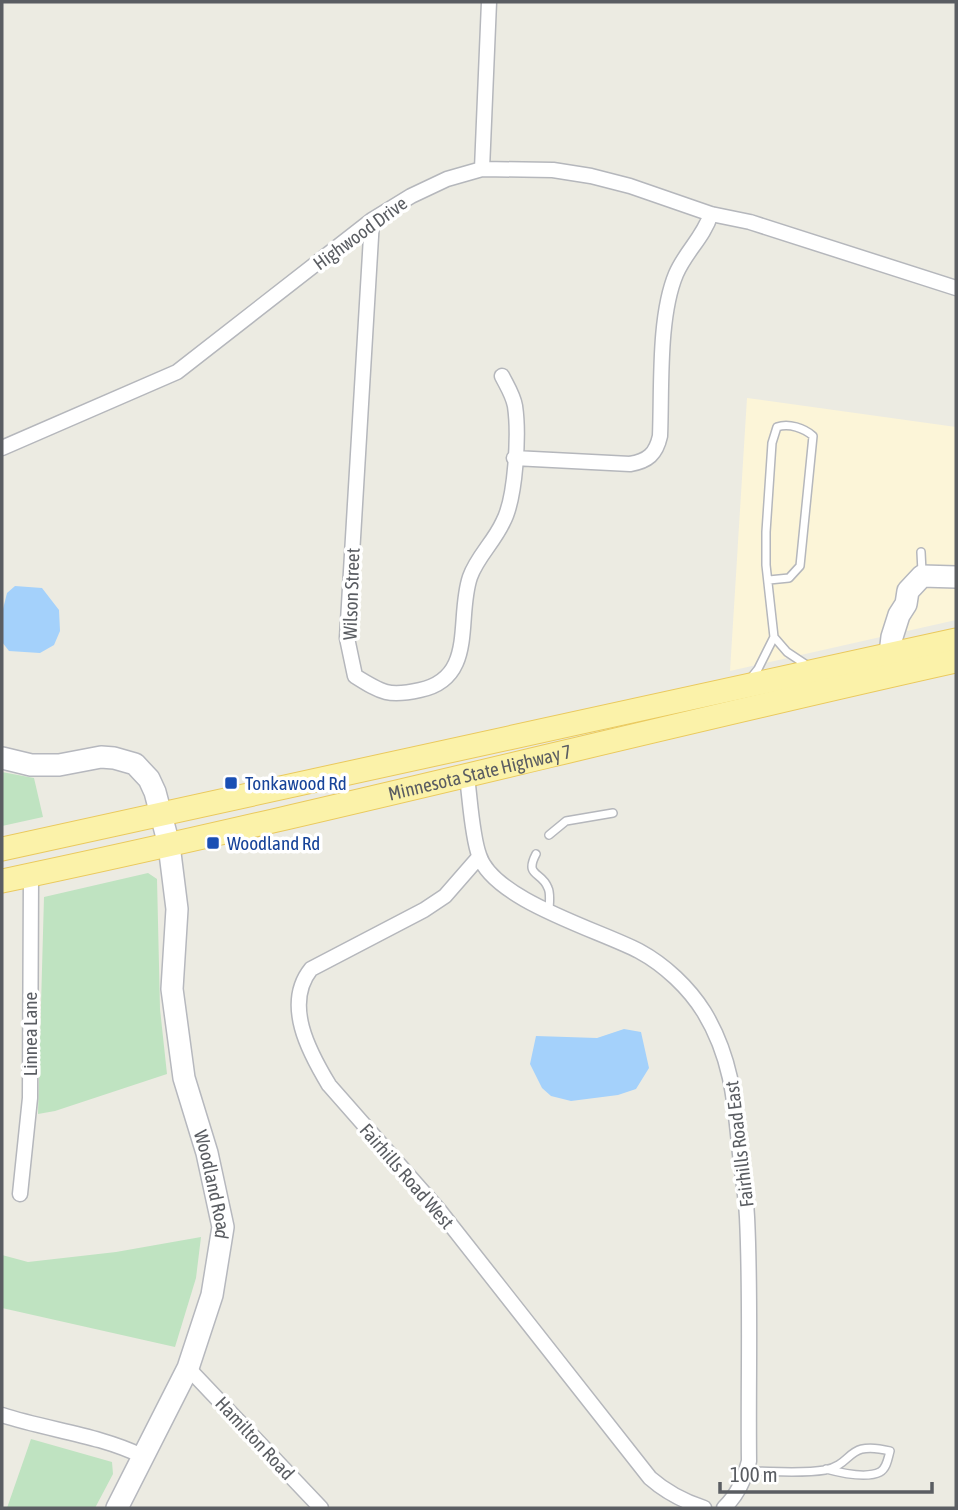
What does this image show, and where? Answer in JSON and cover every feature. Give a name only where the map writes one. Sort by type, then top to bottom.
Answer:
[{"type":"main road","name":"Minnesota State Highway 7","points":[[2,849],[956,640]]},
{"type":"main road","name":"Minnesota State Highway 7","points":[[2,881],[467,777],[637,734],[956,661]]},
{"type":"street","points":[[482,169],[489,2]]},
{"type":"street","name":"Highwood Drive","points":[[2,448],[177,372],[372,219],[447,179],[482,169],[553,170],[592,176],[711,214],[750,222],[956,288]]},
{"type":"street","points":[[514,458],[630,464],[652,456],[658,447],[660,436],[665,319],[669,297],[676,275],[686,256],[704,233],[711,214]]},
{"type":"street","name":"Wilson Street","points":[[372,219],[347,638],[355,676],[378,690],[398,695],[431,688],[451,673],[457,661],[470,577],[479,558],[503,523],[511,503],[514,404],[502,376]]},
{"type":"street","points":[[890,654],[892,637],[899,615],[906,604],[908,591],[922,576],[956,577]]},
{"type":"street","name":"Woodland Road","points":[[2,758],[19,764],[46,766],[101,757],[126,760],[135,764],[149,779],[162,813],[169,845],[177,909],[172,989],[184,1077],[207,1153],[223,1227],[212,1295],[188,1367],[117,1508]]},
{"type":"street","points":[[467,777],[479,857]]},
{"type":"street","name":"Fairhills Road East","points":[[479,857],[494,877],[513,893],[641,953],[665,969],[704,1011],[720,1043],[732,1079],[747,1215],[748,1461],[744,1481],[724,1508]]},
{"type":"street","name":"Fairhills Road West","points":[[479,857],[445,896],[424,910],[311,970],[302,980],[298,994],[298,1007],[305,1035],[315,1062],[329,1085],[439,1210],[650,1478],[665,1492],[683,1502],[704,1508]]},
{"type":"street","name":"Linnea Lane","points":[[20,1194],[30,1098],[32,875]]},
{"type":"street","name":"Hamilton Road","points":[[188,1367],[321,1508]]},
{"type":"street","points":[[2,1415],[36,1426],[116,1443],[142,1457]]},
{"type":"lane","points":[[742,687],[758,668],[774,637],[769,580],[766,532],[772,443],[776,427],[793,426],[808,431],[813,436],[800,566],[789,578],[769,580]]},
{"type":"lane","points":[[921,552],[922,576]]},
{"type":"lane","points":[[774,637],[787,652],[816,671]]},
{"type":"lane","points":[[549,835],[566,821],[612,813]]},
{"type":"lane","points":[[536,854],[531,865],[532,871],[548,888],[549,911]]},
{"type":"lane","points":[[746,1471],[827,1469],[842,1474],[880,1472],[886,1465],[890,1451],[873,1447],[856,1449],[827,1469]]},
{"type":"shaded area","points":[[747,398],[956,427],[956,620],[730,671]]},
{"type":"green space","points":[[2,772],[34,778],[43,817],[2,826]]},
{"type":"green space","points":[[148,873],[157,879],[160,1009],[167,1074],[55,1111],[38,1114],[44,897]]},
{"type":"green space","points":[[201,1237],[196,1278],[175,1347],[2,1308],[2,1255],[28,1262],[116,1252]]},
{"type":"green space","points":[[31,1439],[112,1462],[113,1474],[95,1508],[7,1508]]},
{"type":"water","points":[[15,586],[42,588],[59,610],[60,631],[54,645],[40,653],[9,651],[2,642],[2,613],[7,593]]},
{"type":"water","points":[[624,1029],[641,1032],[649,1068],[636,1089],[618,1095],[571,1101],[551,1096],[542,1088],[530,1064],[536,1036],[597,1038]]},
{"type":"place","name":"Tonkawood Rd","points":[[231,783]]},
{"type":"place","name":"Woodland Rd","points":[[213,843]]}]
